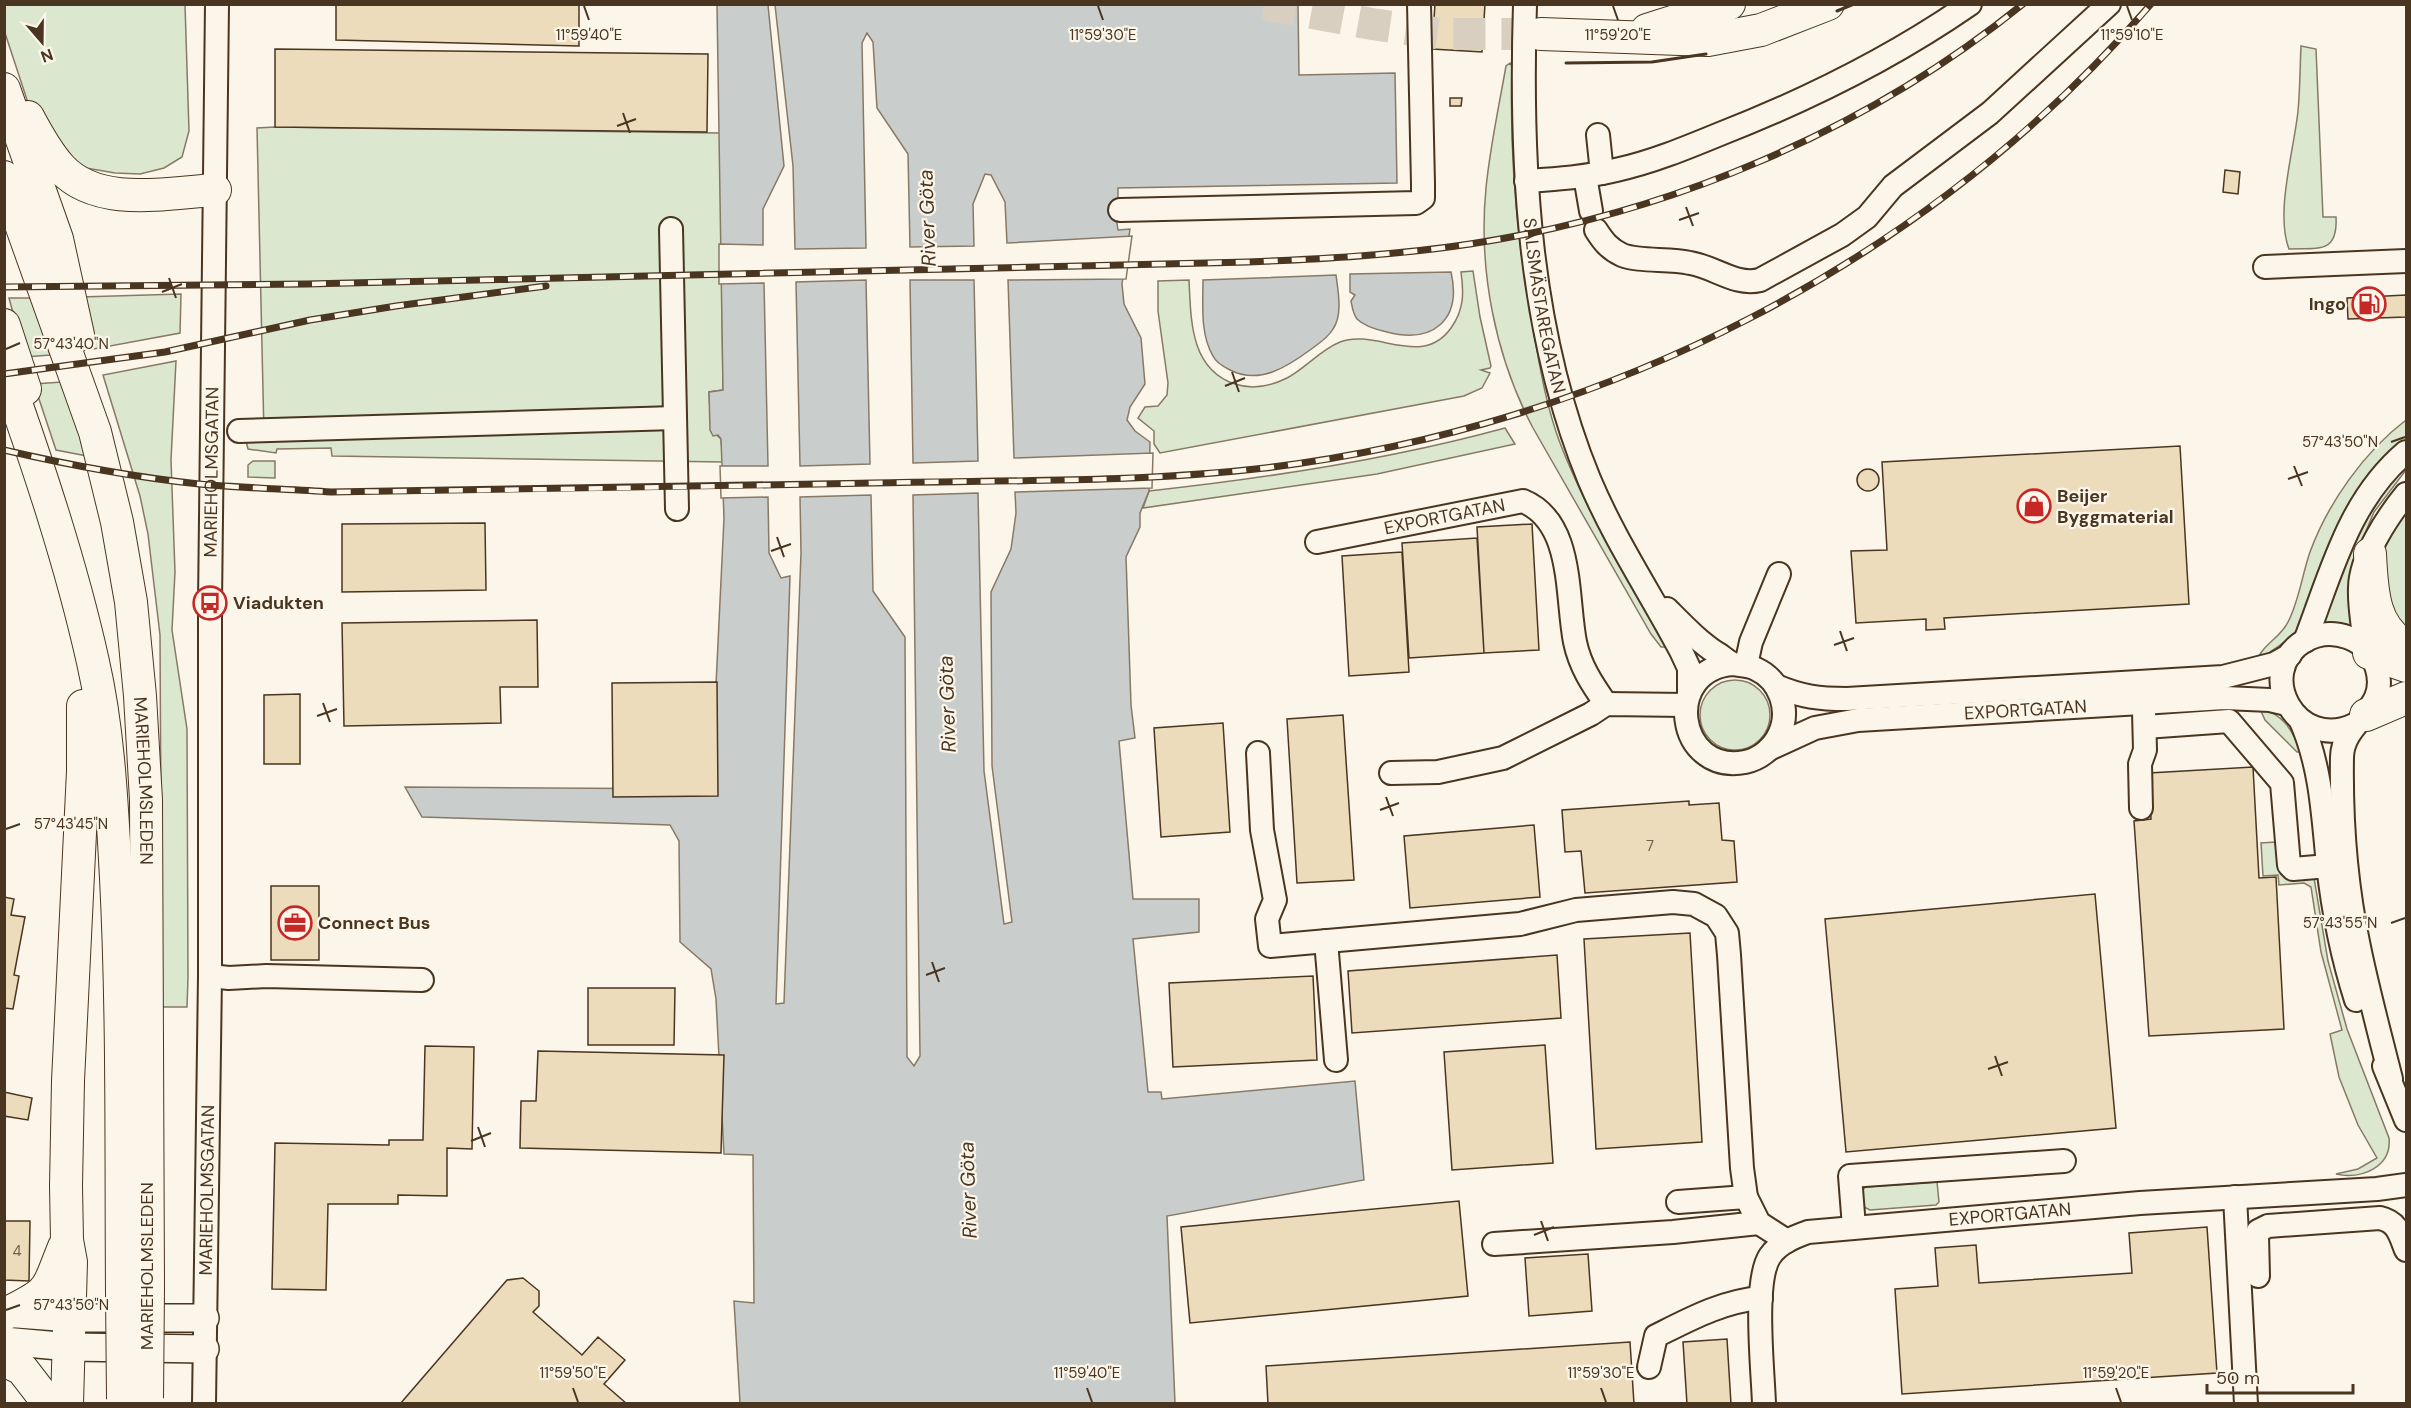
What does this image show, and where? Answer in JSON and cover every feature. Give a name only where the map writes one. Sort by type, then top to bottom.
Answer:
[{"type":"highway","points":[[1620,38],[1729,4]]},
{"type":"highway","points":[[1540,34],[1708,40],[1761,30],[1828,4]]},
{"type":"highway","points":[[4,72],[33,126],[61,168],[86,186],[114,193],[147,194],[215,190]]},
{"type":"highway","points":[[4,89],[57,239],[90,388],[101,454]]},
{"type":"highway","name":"MARIEHOLMSLEDEN","points":[[4,177],[101,454],[117,522],[131,602],[140,696],[146,800],[135,1291],[135,1401]]},
{"type":"highway","points":[[4,325],[42,442],[61,538]]},
{"type":"highway","name":"MARIEHOLMSLEDEN","points":[[4,369],[61,538],[93,663],[102,715],[113,819],[135,1291]]},
{"type":"highway","points":[[2370,554],[2372,590],[2381,622],[2389,633],[2406,646]]},
{"type":"highway","points":[[67,1404],[71,1262],[67,1240],[68,1071],[84,725],[81,674],[82,623]]},
{"type":"highway","points":[[2367,650],[2406,666]]},
{"type":"highway","points":[[2360,720],[2406,698]]},
{"type":"highway","points":[[5,1322],[40,1296],[50,1284],[67,1240]]},
{"type":"highway","points":[[4,1360],[22,1369],[50,1404]]},
{"type":"main road","points":[[70,1332],[205,1318]]},
{"type":"main road","points":[[5,1322],[205,1349]]},
{"type":"street","name":"MARIEHOLMSGATAN","points":[[204,1404],[210,976],[210,603],[217,4]]},
{"type":"street","points":[[1120,210],[1416,203],[1422,198],[1423,184],[1419,4]]},
{"type":"street","name":"SALSMÄSTAREGATAN","points":[[1525,4],[1523,108],[1526,181],[1544,319],[1566,408],[1589,478],[1602,508],[1685,659],[1690,678],[1688,699]]},
{"type":"street","points":[[1598,135],[1593,174],[1593,220],[1607,247],[1624,256],[1693,263],[1750,283],[1761,280],[1842,235],[1867,217],[1893,186],[1990,113],[2109,4]]},
{"type":"street","points":[[1526,181],[1593,174],[1672,153],[1780,111],[1882,60],[1968,5]]},
{"type":"street","points":[[672,229],[677,509]]},
{"type":"street","points":[[2265,267],[2406,261]]},
{"type":"street","points":[[239,431],[675,418]]},
{"type":"street","points":[[2406,452],[2370,492],[2349,525],[2298,648],[2284,666],[2282,679],[2283,692],[2310,743],[2315,762],[2322,802],[2334,914],[2352,988],[2363,1022],[2391,1079],[2406,1120]]},
{"type":"street","points":[[2391,1079],[2358,945],[2349,886],[2342,788],[2342,752],[2360,720],[2375,701],[2379,685],[2377,668],[2367,650],[2360,585],[2375,538],[2406,494]]},
{"type":"street","name":"EXPORTGATAN","points":[[1317,542],[1523,501],[1537,506],[1551,522],[1562,550],[1575,644],[1598,709]]},
{"type":"street","points":[[1391,773],[1438,772],[1503,758],[1598,709],[1688,699],[1696,682],[1707,672],[1720,666],[1739,665],[1779,574]]},
{"type":"street","name":"SALSMÄSTAREGATAN","points":[[1648,588],[1699,640],[1739,665]]},
{"type":"street","name":"EXPORTGATAN","points":[[1739,665],[1763,673],[1776,686],[1807,697],[1847,699],[2212,678],[2249,672],[2274,664],[2323,634],[2348,637],[2367,650]]},
{"type":"street","points":[[1769,749],[1777,738],[1784,719],[1784,705],[1776,686]]},
{"type":"street","name":"EXPORTGATAN","points":[[1688,699],[1685,720],[1690,735],[1699,748],[1711,757],[1726,762],[1741,762],[1756,758],[1796,735],[1835,723],[2144,702],[2225,698],[2270,700],[2294,712],[2313,728],[2327,731],[2341,730],[2360,720]]},
{"type":"street","points":[[2141,808],[2140,764],[2145,750],[2144,702]]},
{"type":"street","points":[[2145,727],[2229,722],[2282,783],[2289,865],[2293,869],[2328,866]]},
{"type":"street","points":[[1258,753],[1262,830],[1275,900],[1267,919],[1270,946],[1520,924],[1576,910],[1673,902],[1694,904],[1716,916],[1727,933],[1730,955],[1741,1157],[1746,1197],[1759,1223],[1786,1240],[1770,1256],[1763,1270],[1761,1298],[1764,1404]]},
{"type":"street","points":[[1326,941],[1336,1060]]},
{"type":"street","points":[[210,976],[422,980]]},
{"type":"street","points":[[1854,1227],[1850,1176],[2064,1161]]},
{"type":"street","name":"EXPORTGATAN","points":[[1786,1240],[1808,1232],[1854,1227],[2406,1185]]},
{"type":"street","points":[[1678,1202],[1746,1197]]},
{"type":"street","points":[[2235,1197],[2246,1404]]},
{"type":"street","points":[[2258,1276],[2257,1236],[2258,1231],[2268,1226],[2380,1218],[2392,1221],[2398,1228],[2406,1250]]},
{"type":"street","points":[[1494,1244],[1673,1232],[1759,1223]]},
{"type":"street","points":[[1649,1367],[1656,1336],[1707,1312],[1742,1300],[1761,1298]]},
{"type":"green space","points":[[4,5],[185,5],[189,131],[182,157],[164,168],[140,174],[86,168],[66,157],[33,118],[5,33]]},
{"type":"green space","points":[[2301,46],[2316,49],[2323,217],[2336,217],[2336,229],[2330,243],[2324,246],[2289,249],[2285,234],[2285,200],[2298,111]]},
{"type":"green space","points":[[1510,63],[1512,66],[1513,165],[1519,230],[1533,328],[1551,415],[1571,470],[1596,522],[1669,647],[1661,647],[1651,634],[1533,428],[1508,372],[1499,342],[1487,281],[1484,219],[1492,142],[1506,66]]},
{"type":"green space","points":[[257,128],[720,133],[723,390],[709,392],[711,430],[721,439],[723,462],[332,456],[331,448],[277,449],[276,453],[248,449],[246,441],[264,435]]},
{"type":"green space","points":[[1473,271],[1491,366],[1481,370],[1490,373],[1482,388],[1464,396],[1160,453],[1154,444],[1154,431],[1138,418],[1145,407],[1158,406],[1167,395],[1168,383],[1158,311],[1158,281],[1189,280],[1193,327],[1201,355],[1220,377],[1242,386],[1255,387],[1287,378],[1340,342],[1354,339],[1413,347],[1426,346],[1439,340],[1451,328],[1461,308],[1463,287],[1461,272]]},
{"type":"green space","points":[[181,294],[180,333],[94,349],[80,297]]},
{"type":"green space","points":[[9,298],[33,298],[50,355],[25,357]]},
{"type":"green space","points":[[176,361],[171,460],[175,572],[172,630],[187,729],[188,977],[187,1007],[162,1007],[160,635],[148,534],[140,496],[103,375]]},
{"type":"green space","points":[[62,382],[87,456],[56,450],[34,384]]},
{"type":"green space","points":[[2406,420],[2406,442],[2300,629],[2257,661],[2262,651],[2288,622],[2310,552],[2337,497],[2376,447]]},
{"type":"green space","points":[[1505,428],[1515,444],[1377,474],[1143,508],[1149,491],[1328,467],[1417,450]]},
{"type":"green space","points":[[2406,459],[2406,470],[2374,512],[2356,555],[2352,626],[2334,623],[2321,624],[2354,529]]},
{"type":"green space","points":[[253,461],[275,461],[275,478],[248,477],[248,465]]},
{"type":"green space","points":[[2406,506],[2406,632],[2382,598],[2381,558],[2388,537]]},
{"type":"green space","points":[[1735,680],[1754,686],[1764,696],[1770,715],[1764,734],[1754,744],[1735,750],[1716,744],[1706,734],[1700,715],[1706,696],[1716,686]]},
{"type":"green space","points":[[2260,709],[2275,714],[2286,724],[2301,752],[2297,752],[2265,720]]},
{"type":"green space","points":[[2275,842],[2281,872],[2314,878],[2328,961],[2347,1029],[2389,1138],[2386,1157],[2380,1164],[2365,1173],[2336,1174],[2358,1169],[2377,1158],[2358,1125],[2339,1077],[2330,1034],[2342,1030],[2321,952],[2311,887],[2304,883],[2279,885],[2278,875],[2263,876],[2261,843]]},
{"type":"green space","points":[[1937,1182],[1939,1202],[1936,1205],[1870,1210],[1864,1207],[1862,1191],[1865,1187]]},
{"type":"water","name":"River Göta","points":[[717,5],[1298,5],[1299,75],[1395,73],[1397,183],[1118,188],[1118,201],[1114,203],[1118,230],[1130,229],[1122,284],[1124,304],[1141,338],[1145,384],[1130,407],[1127,420],[1135,431],[1150,442],[1149,491],[1140,513],[1140,527],[1126,557],[1131,705],[1135,738],[1119,741],[1133,899],[1199,899],[1199,932],[1133,939],[1148,1092],[1161,1092],[1162,1099],[1355,1081],[1364,1180],[1167,1216],[1175,1403],[740,1403],[734,1301],[754,1303],[753,1155],[724,1154],[716,999],[711,969],[680,942],[679,841],[670,825],[422,817],[405,787],[711,789],[724,518],[721,439],[718,435],[713,436],[710,430],[709,392],[723,390]]},
{"type":"water","points":[[1451,272],[1453,289],[1448,315],[1430,331],[1403,335],[1387,332],[1363,324],[1355,315],[1351,301],[1355,295],[1350,292],[1350,274]]},
{"type":"water","points":[[1336,275],[1339,303],[1336,323],[1326,338],[1301,356],[1282,368],[1252,376],[1230,370],[1214,358],[1204,329],[1203,280]]},
{"type":"pier","points":[[768,5],[775,5],[793,166],[795,249],[866,248],[862,43],[867,33],[873,42],[877,108],[908,154],[910,247],[974,246],[973,204],[985,174],[991,175],[1005,202],[1007,243],[1132,236],[1126,279],[1008,280],[1014,458],[1153,453],[1152,488],[1015,492],[1016,513],[1011,549],[991,592],[992,766],[1012,922],[1004,924],[984,771],[978,493],[913,495],[920,1056],[914,1066],[907,1057],[905,637],[873,591],[871,495],[800,497],[801,553],[784,1003],[776,1004],[790,576],[781,578],[769,553],[768,497],[721,498],[720,466],[768,466],[764,283],[719,284],[719,244],[763,245],[763,209],[784,166]],"holes":[[[866,280],[870,464],[800,466],[796,282]],[[910,280],[974,280],[978,461],[913,463]]]},
{"type":"building","points":[[336,4],[579,4],[579,46],[336,40]]},
{"type":"building","points":[[1435,4],[1485,4],[1482,52],[1432,49]]},
{"type":"building","points":[[275,49],[708,54],[707,132],[275,127]]},
{"type":"building","points":[[1450,98],[1462,98],[1461,106],[1450,106]]},
{"type":"building","points":[[2225,170],[2240,172],[2238,194],[2223,192]]},
{"type":"building","points":[[2406,295],[2406,317],[2348,319],[2347,298]]},
{"type":"building","name":"Beijer Byggmaterial","points":[[2180,446],[2189,604],[1944,618],[1945,629],[1926,630],[1926,619],[1856,623],[1851,551],[1887,550],[1882,462]]},
{"type":"building","points":[[1868,469],[1876,472],[1879,480],[1876,488],[1868,491],[1860,488],[1857,480],[1860,472]]},
{"type":"building","points":[[485,523],[486,590],[342,592],[342,524]]},
{"type":"building","points":[[1532,524],[1539,650],[1484,653],[1477,527]]},
{"type":"building","points":[[1477,538],[1484,653],[1409,658],[1402,543]]},
{"type":"building","points":[[1402,552],[1409,672],[1349,676],[1342,556]]},
{"type":"building","points":[[537,620],[538,687],[500,687],[501,723],[344,726],[342,623]]},
{"type":"building","points":[[717,682],[718,796],[613,797],[612,683]]},
{"type":"building","points":[[300,694],[300,764],[264,764],[264,695]]},
{"type":"building","points":[[1343,715],[1354,880],[1297,883],[1287,719]]},
{"type":"building","points":[[1223,723],[1230,832],[1161,837],[1154,728]]},
{"type":"building","points":[[2253,767],[2259,878],[2276,877],[2284,1029],[2149,1036],[2134,821],[2151,819],[2149,773]]},
{"type":"building","points":[[1689,801],[1689,805],[1719,803],[1722,840],[1734,841],[1737,882],[1585,893],[1581,851],[1565,852],[1562,810]]},
{"type":"building","points":[[1534,825],[1540,897],[1410,908],[1404,836]]},
{"type":"building","name":"Connect Bus","points":[[271,886],[319,886],[319,960],[271,960]]},
{"type":"building","points":[[2095,894],[2116,1128],[1846,1152],[1825,919]]},
{"type":"building","points":[[4,897],[14,899],[11,915],[25,917],[14,975],[19,976],[13,1009],[4,1008]]},
{"type":"building","points":[[1690,933],[1702,1142],[1596,1149],[1584,939]]},
{"type":"building","points":[[1557,955],[1561,1018],[1352,1033],[1348,971]]},
{"type":"building","points":[[1313,976],[1317,1060],[1173,1067],[1169,983]]},
{"type":"building","points":[[588,988],[675,988],[674,1045],[588,1045]]},
{"type":"building","points":[[1545,1045],[1553,1163],[1452,1170],[1444,1052]]},
{"type":"building","points":[[425,1046],[474,1047],[472,1149],[447,1148],[447,1196],[398,1195],[398,1204],[328,1204],[326,1290],[272,1289],[275,1143],[389,1145],[389,1140],[423,1140]]},
{"type":"building","points":[[538,1051],[724,1055],[721,1153],[520,1148],[521,1101],[536,1101]]},
{"type":"building","points":[[4,1092],[32,1098],[28,1120],[4,1116]]},
{"type":"building","points":[[1459,1201],[1468,1296],[1190,1323],[1181,1227]]},
{"type":"building","points":[[4,1221],[30,1221],[29,1281],[4,1280]]},
{"type":"building","points":[[2207,1227],[2217,1373],[1902,1394],[1895,1289],[1938,1286],[1935,1248],[1976,1245],[1979,1283],[2132,1273],[2129,1233]]},
{"type":"building","points":[[1588,1254],[1592,1311],[1529,1316],[1525,1258]]},
{"type":"building","points":[[523,1278],[539,1291],[539,1306],[533,1312],[582,1355],[598,1337],[625,1360],[604,1384],[627,1404],[400,1404],[507,1280]]},
{"type":"building","points":[[1727,1339],[1731,1404],[1687,1404],[1683,1342]]},
{"type":"building","points":[[1630,1342],[1634,1404],[1268,1404],[1266,1366]]},
{"type":"tunnel","points":[[1264,4],[1442,34],[1541,34]]},
{"type":"railway","points":[[4,287],[307,284],[1248,262],[1360,256],[1470,244],[1544,230],[1618,212],[1691,188],[1762,160],[1832,128],[1898,91],[1962,50],[2023,4]]},
{"type":"railway","points":[[4,450],[101,470],[174,481],[232,487],[331,492],[1118,479],[1265,468],[1391,447],[1515,415],[1635,371],[1751,318],[1861,254],[1966,180],[2062,97],[2151,4]]},
{"type":"railway","points":[[4,374],[165,352],[310,320],[396,306],[546,286]]},
{"type":"wall","points":[[1837,11],[1854,4]]},
{"type":"wall","points":[[1566,63],[1652,62],[1706,54]]},
{"type":"place","name":"Ingo","points":[[2369,304]]},
{"type":"place","name":"Beijer Byggmaterial","points":[[2034,506]]},
{"type":"place","name":"Viadukten","points":[[210,603]]},
{"type":"place","name":"Connect Bus","points":[[295,923]]}]
